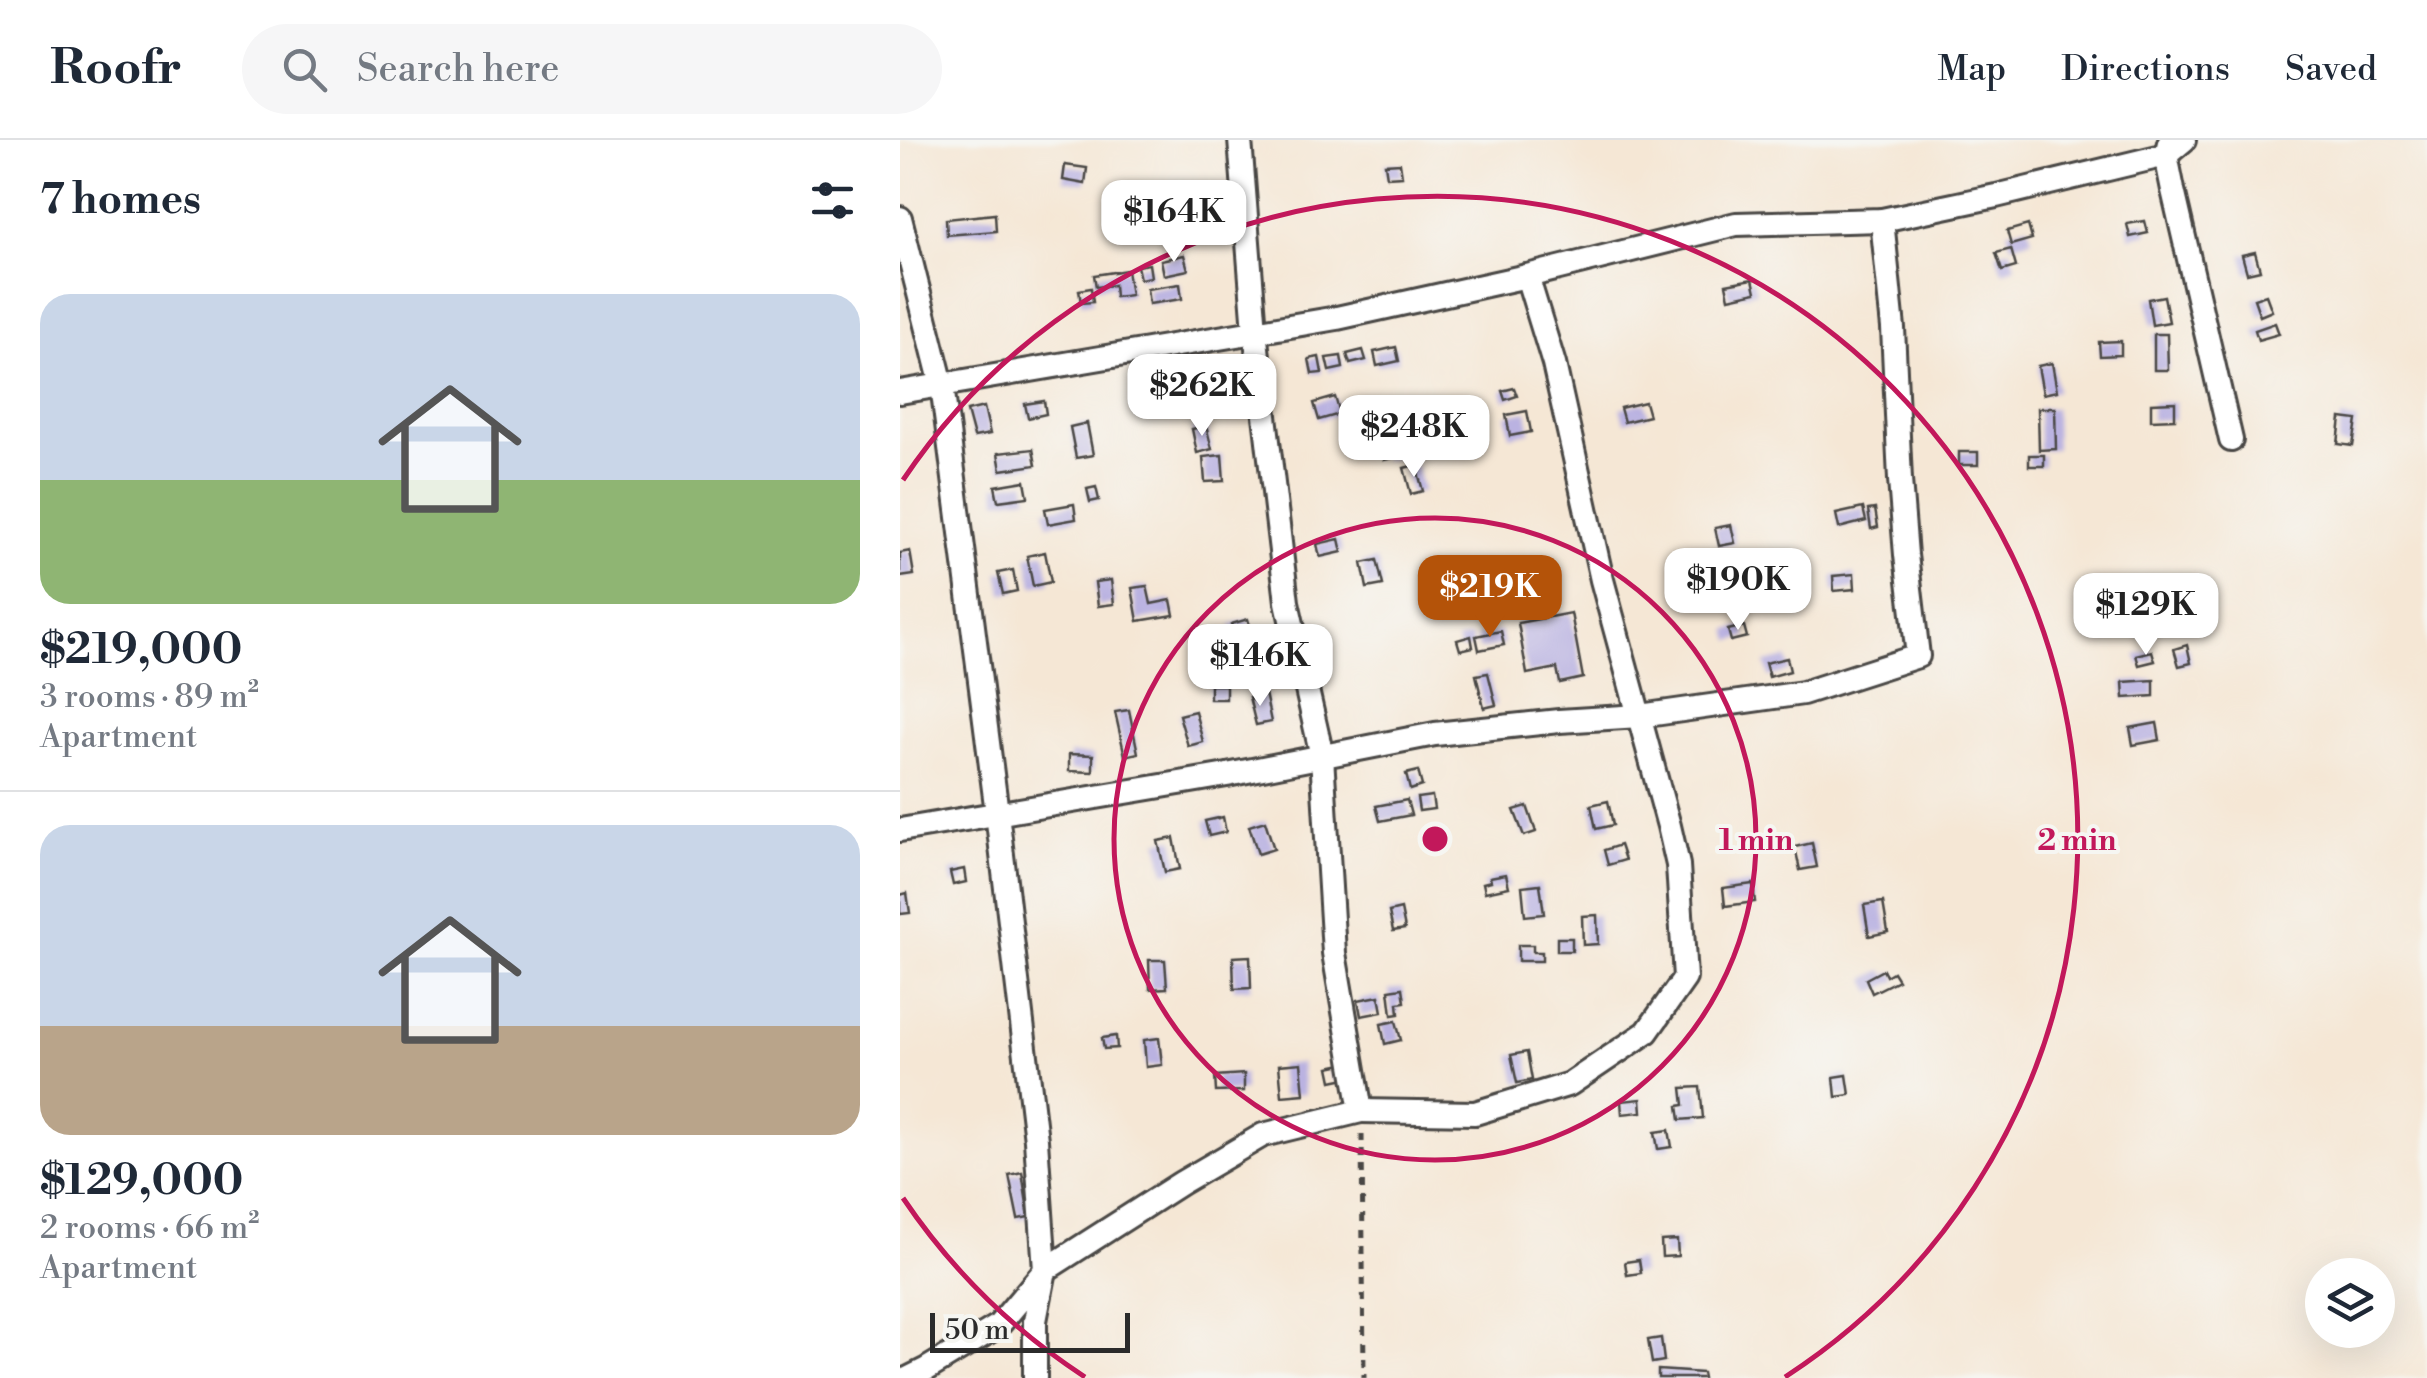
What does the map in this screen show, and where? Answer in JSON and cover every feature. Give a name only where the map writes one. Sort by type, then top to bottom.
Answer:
[{"type":"street","points":[[1240,140],[1255,332],[1287,602],[1322,756],[1334,952],[1361,1110]]},
{"type":"street","points":[[900,392],[1337,318],[1736,224],[1882,220],[1996,196],[2173,145],[2230,440]]},
{"type":"street","points":[[900,218],[942,385],[1036,1140],[1046,1270],[1035,1320],[1034,1378]]},
{"type":"street","points":[[900,830],[1227,775],[1434,734],[1640,716],[1804,693],[1918,656],[1906,555],[1893,328],[1882,220]]},
{"type":"street","points":[[909,1378],[998,1326],[1046,1270],[1181,1183],[1263,1136],[1361,1110],[1475,1113],[1570,1084],[1647,1032],[1685,978],[1678,866],[1602,580],[1554,364],[1526,276]]},
{"type":"path","points":[[1361,1110],[1364,1378]]},
{"type":"building","points":[[1400,163],[1402,176],[1387,177],[1385,164]]},
{"type":"building","points":[[1065,165],[1087,168],[1085,184],[1063,180]]},
{"type":"building","points":[[995,214],[996,231],[947,235],[946,219]]},
{"type":"building","points":[[2145,221],[2148,233],[2130,237],[2127,224]]},
{"type":"building","points":[[2028,225],[2032,239],[2011,245],[2007,231]]},
{"type":"building","points":[[2011,249],[2016,267],[2002,271],[1996,253]]},
{"type":"building","points":[[2255,252],[2260,270],[2247,273],[2242,255]]},
{"type":"building","points":[[1184,255],[1188,270],[1164,275],[1161,260]]},
{"type":"building","points":[[1149,264],[1151,277],[1140,279],[1137,266]]},
{"type":"building","points":[[1127,270],[1131,295],[1115,297],[1114,285],[1096,287],[1094,275]]},
{"type":"building","points":[[1753,279],[1756,292],[1729,298],[1726,284]]},
{"type":"building","points":[[1180,284],[1182,299],[1149,304],[1147,289]]},
{"type":"building","points":[[1091,288],[1093,302],[1081,303],[1079,290]]},
{"type":"building","points":[[2266,295],[2272,311],[2260,316],[2254,299]]},
{"type":"building","points":[[2164,296],[2169,322],[2152,325],[2148,299]]},
{"type":"building","points":[[2275,323],[2279,334],[2258,340],[2255,330]]},
{"type":"building","points":[[2154,334],[2167,334],[2168,370],[2154,370]]},
{"type":"building","points":[[2121,341],[2121,355],[2100,356],[2099,342]]},
{"type":"building","points":[[1396,347],[1399,361],[1377,366],[1374,352]]},
{"type":"building","points":[[1363,350],[1366,360],[1350,364],[1347,354]]},
{"type":"building","points":[[1341,356],[1343,368],[1329,371],[1326,358]]},
{"type":"building","points":[[1319,357],[1322,373],[1312,374],[1309,359]]},
{"type":"building","points":[[2052,363],[2057,391],[2043,394],[2038,366]]},
{"type":"building","points":[[1176,387],[1180,405],[1148,411],[1144,394]]},
{"type":"building","points":[[1514,388],[1517,396],[1505,400],[1502,391]]},
{"type":"building","points":[[1335,397],[1340,414],[1319,420],[1314,403]]},
{"type":"building","points":[[1044,401],[1046,414],[1028,418],[1025,404]]},
{"type":"building","points":[[1645,402],[1649,416],[1624,422],[1620,408]]},
{"type":"building","points":[[2175,402],[2175,419],[2151,420],[2151,403]]},
{"type":"building","points":[[984,407],[990,434],[974,437],[967,411]]},
{"type":"building","points":[[2038,408],[2055,408],[2056,449],[2039,450]]},
{"type":"building","points":[[1527,411],[1531,432],[1510,436],[1506,415]]},
{"type":"building","points":[[2341,418],[2357,420],[2353,446],[2338,444]]},
{"type":"building","points":[[1087,423],[1093,455],[1076,458],[1070,427]]},
{"type":"building","points":[[1206,426],[1212,449],[1197,453],[1192,429]]},
{"type":"building","points":[[1411,426],[1417,452],[1384,460],[1380,444],[1397,440],[1395,430]]},
{"type":"building","points":[[1033,449],[1036,465],[1001,470],[998,453]]},
{"type":"building","points":[[1959,452],[1978,452],[1978,465],[1959,465]]},
{"type":"building","points":[[1222,455],[1224,481],[1205,482],[1203,457]]},
{"type":"building","points":[[2029,455],[2044,455],[2044,466],[2029,466]]},
{"type":"building","points":[[1416,465],[1423,491],[1411,494],[1404,468]]},
{"type":"building","points":[[1025,481],[1028,497],[998,501],[995,486]]},
{"type":"building","points":[[1096,487],[1099,500],[1090,502],[1087,489]]},
{"type":"building","points":[[1074,504],[1076,519],[1048,524],[1045,509]]},
{"type":"building","points":[[1863,508],[1866,521],[1839,528],[1836,514]]},
{"type":"building","points":[[1875,509],[1878,527],[1871,529],[1868,510]]},
{"type":"building","points":[[1731,525],[1735,543],[1719,546],[1715,528]]},
{"type":"building","points":[[1339,539],[1342,552],[1320,557],[1317,544]]},
{"type":"building","points":[[910,551],[914,575],[900,577],[900,553]]},
{"type":"building","points":[[1045,552],[1051,582],[1033,586],[1027,556]]},
{"type":"building","points":[[1766,556],[1769,571],[1745,575],[1742,560]]},
{"type":"building","points":[[1377,560],[1383,585],[1367,588],[1362,563]]},
{"type":"building","points":[[1732,563],[1734,577],[1711,581],[1708,568]]},
{"type":"building","points":[[1013,570],[1017,591],[1003,594],[998,573]]},
{"type":"building","points":[[1854,574],[1855,589],[1834,591],[1833,576]]},
{"type":"building","points":[[1111,580],[1114,604],[1098,606],[1095,582]]},
{"type":"building","points":[[1770,584],[1773,598],[1755,603],[1752,588]]},
{"type":"building","points":[[1147,586],[1151,604],[1171,600],[1174,615],[1138,621],[1132,588]]},
{"type":"building","points":[[1571,613],[1583,678],[1560,683],[1557,668],[1527,674],[1518,623]]},
{"type":"building","points":[[1248,619],[1254,639],[1237,644],[1231,624]]},
{"type":"building","points":[[1744,626],[1747,637],[1731,641],[1728,630]]},
{"type":"building","points":[[1501,631],[1504,645],[1479,650],[1476,636]]},
{"type":"building","points":[[1471,636],[1473,647],[1460,650],[1457,640]]},
{"type":"building","points":[[2187,645],[2191,663],[2179,666],[2174,649]]},
{"type":"building","points":[[2152,651],[2155,661],[2139,665],[2136,655]]},
{"type":"building","points":[[1787,658],[1790,671],[1769,677],[1765,663]]},
{"type":"building","points":[[1260,663],[1265,675],[1249,681],[1244,669]]},
{"type":"building","points":[[1488,673],[1496,705],[1484,708],[1476,675]]},
{"type":"building","points":[[2154,680],[2154,696],[2124,698],[2123,682]]},
{"type":"building","points":[[1210,685],[1226,685],[1226,699],[1210,699]]},
{"type":"building","points":[[1265,693],[1271,722],[1256,725],[1249,697]]},
{"type":"building","points":[[1129,710],[1138,753],[1125,756],[1115,712]]},
{"type":"building","points":[[1195,711],[1203,742],[1188,746],[1179,715]]},
{"type":"building","points":[[2157,723],[2160,740],[2133,745],[2130,728]]},
{"type":"building","points":[[1069,754],[1093,755],[1093,772],[1069,771]]},
{"type":"building","points":[[1418,771],[1422,786],[1410,790],[1406,774]]},
{"type":"building","points":[[1432,796],[1434,809],[1419,811],[1417,798]]},
{"type":"building","points":[[1407,800],[1411,815],[1380,821],[1376,806]]},
{"type":"building","points":[[1608,801],[1613,825],[1596,829],[1591,805]]},
{"type":"building","points":[[1527,806],[1536,832],[1524,836],[1514,810]]},
{"type":"building","points":[[1223,817],[1226,832],[1209,836],[1205,821]]},
{"type":"building","points":[[1265,821],[1274,849],[1258,854],[1249,826]]},
{"type":"building","points":[[1174,838],[1180,869],[1165,872],[1158,841]]},
{"type":"building","points":[[1812,843],[1817,867],[1800,870],[1795,847]]},
{"type":"building","points":[[1620,845],[1625,860],[1608,865],[1604,850]]},
{"type":"building","points":[[964,869],[966,882],[953,885],[950,872]]},
{"type":"building","points":[[1506,874],[1509,887],[1485,892],[1483,883],[1491,881],[1490,877]]},
{"type":"building","points":[[1540,884],[1544,914],[1525,916],[1522,886]]},
{"type":"building","points":[[1753,884],[1755,902],[1725,906],[1723,888]]},
{"type":"building","points":[[907,893],[910,913],[900,914],[900,895]]},
{"type":"building","points":[[1883,902],[1888,932],[1869,936],[1864,905]]},
{"type":"building","points":[[1401,909],[1405,929],[1393,931],[1389,912]]},
{"type":"building","points":[[1597,915],[1598,944],[1583,945],[1582,916]]},
{"type":"building","points":[[1557,938],[1572,938],[1572,951],[1557,951]]},
{"type":"building","points":[[1518,945],[1533,945],[1533,952],[1542,952],[1542,961],[1518,961]]},
{"type":"building","points":[[1250,956],[1251,988],[1234,989],[1233,957]]},
{"type":"building","points":[[1149,960],[1165,960],[1167,988],[1150,989]]},
{"type":"building","points":[[1883,970],[1886,976],[1893,972],[1898,980],[1872,993],[1866,979]]},
{"type":"building","points":[[1403,988],[1405,1002],[1398,1003],[1399,1014],[1392,1015],[1389,990]]},
{"type":"building","points":[[1379,996],[1382,1012],[1361,1016],[1358,1000]]},
{"type":"building","points":[[1396,1021],[1401,1040],[1385,1044],[1381,1024]]},
{"type":"building","points":[[1116,1036],[1117,1048],[1104,1049],[1102,1038]]},
{"type":"building","points":[[1159,1038],[1162,1065],[1146,1067],[1144,1040]]},
{"type":"building","points":[[1527,1052],[1532,1080],[1517,1083],[1511,1055]]},
{"type":"building","points":[[1301,1063],[1304,1094],[1282,1096],[1279,1065]]},
{"type":"building","points":[[1348,1063],[1351,1077],[1332,1081],[1329,1067]]},
{"type":"building","points":[[1244,1074],[1244,1091],[1216,1092],[1215,1076]]},
{"type":"building","points":[[1847,1075],[1850,1095],[1836,1097],[1834,1077]]},
{"type":"building","points":[[1700,1087],[1703,1118],[1680,1120],[1678,1106],[1684,1105],[1682,1088]]},
{"type":"building","points":[[1641,1099],[1642,1112],[1622,1114],[1621,1101]]},
{"type":"building","points":[[1669,1130],[1672,1147],[1658,1149],[1655,1132]]},
{"type":"building","points":[[1022,1172],[1029,1217],[1018,1219],[1009,1175]]},
{"type":"building","points":[[1677,1240],[1678,1256],[1662,1257],[1661,1241]]},
{"type":"building","points":[[1639,1260],[1641,1273],[1627,1275],[1625,1262]]},
{"type":"building","points":[[1661,1338],[1664,1361],[1652,1363],[1648,1340]]},
{"type":"building","points":[[1658,1370],[1702,1373],[1703,1378],[1658,1378]]}]
